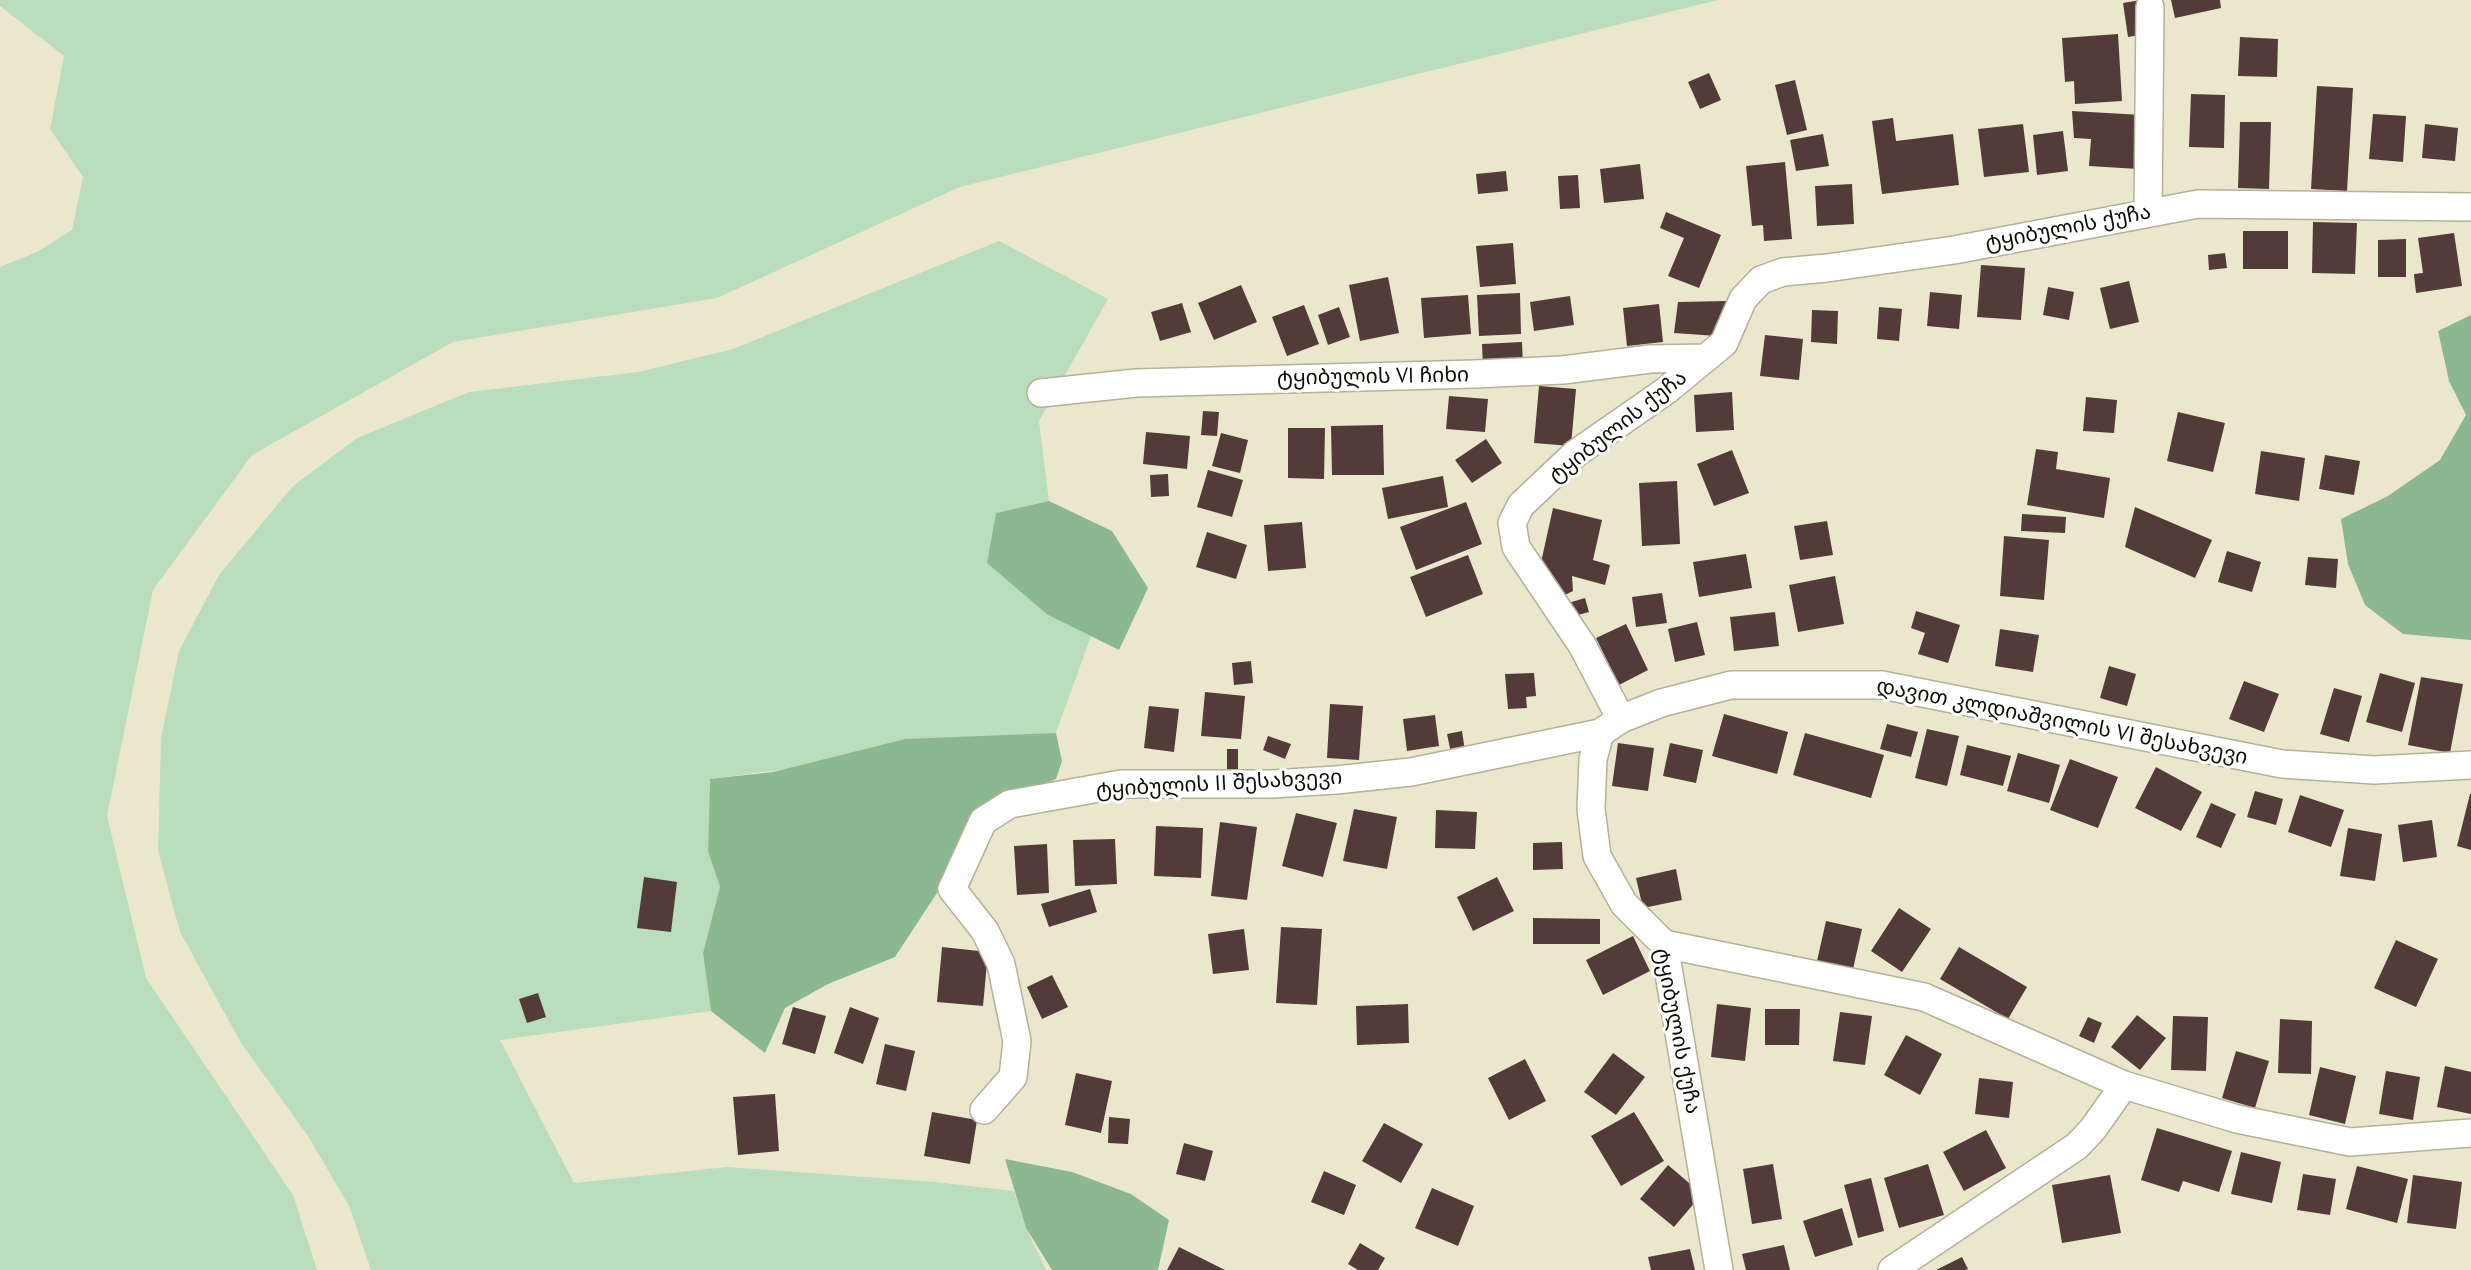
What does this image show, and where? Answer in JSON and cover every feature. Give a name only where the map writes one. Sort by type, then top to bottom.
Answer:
[{"type":"street","points":[[2148,213],[2150,7]]},
{"type":"street","name":"ტყიბულის ქუჩა","points":[[1719,1270],[1664,944],[1624,904],[1597,856],[1591,810],[1593,759],[1611,726],[1582,645],[1516,547],[1512,523],[1521,505],[1575,454],[1667,390],[1724,343],[1743,299],[1761,280],[1783,272],[1953,250],[2198,204],[2471,207]]},
{"type":"street","name":"ტყიბულის VI ჩიხი","points":[[1041,393],[1136,383],[1486,374],[1563,370],[1650,359],[1706,358]]},
{"type":"street","name":"დავით კლდიაშვილის VI შესახვევი","points":[[1611,726],[1660,703],[1731,685],[1882,685],[2282,764],[2374,770],[2471,765]]},
{"type":"street","name":"ტყიბულის II შესახვევი","points":[[984,1110],[1013,1077],[1017,1041],[1001,964],[985,931],[952,889],[982,821],[1010,804],[1121,784],[1272,784],[1411,772],[1611,726]]},
{"type":"street","points":[[1664,944],[1924,997],[2124,1085],[2236,1119],[2350,1142],[2471,1133]]},
{"type":"street","points":[[1892,1270],[2077,1146],[2093,1129],[2124,1085]]},
{"type":"green space","points":[[0,0],[1718,0],[960,187],[717,298],[453,342],[252,455],[153,590],[107,816],[146,978],[293,1195],[317,1270],[0,1270],[0,267],[37,252],[72,230],[83,177],[50,129],[64,56],[0,6]]},
{"type":"green space","points":[[999,241],[1108,299],[1039,421],[1049,501],[997,513],[1048,615],[1091,636],[1056,733],[710,779],[708,850],[720,887],[703,953],[711,1011],[500,1040],[574,1183],[727,1167],[935,1182],[1014,1191],[1026,1228],[1046,1270],[371,1270],[349,1206],[308,1136],[241,1043],[180,932],[158,851],[161,738],[179,651],[219,575],[293,486],[357,438],[469,392],[638,372],[733,349]]},
{"type":"green space","points":[[2471,315],[2471,640],[2403,634],[2365,605],[2348,564],[2341,519],[2388,496],[2440,460],[2466,415],[2449,381],[2438,331]]},
{"type":"green space","points":[[1049,501],[1112,531],[1148,588],[1119,650],[1048,615],[987,563],[996,513]]},
{"type":"green space","points":[[1056,733],[1062,761],[1056,779],[978,813],[950,873],[895,957],[828,984],[785,1008],[765,1053],[711,1011],[703,953],[720,887],[708,851],[710,779],[773,772],[905,739]]},
{"type":"green space","points":[[1005,1159],[1072,1172],[1131,1194],[1169,1220],[1158,1270],[1052,1270],[1026,1228]]},
{"type":"building","points":[[2141,0],[2146,34],[2128,37],[2123,3]]},
{"type":"building","points":[[2171,0],[2220,0],[2221,8],[2175,18]]},
{"type":"building","points":[[2118,34],[2122,101],[2075,104],[2074,81],[2065,82],[2062,38]]},
{"type":"building","points":[[2240,37],[2278,39],[2277,77],[2238,76]]},
{"type":"building","points":[[1709,73],[1721,100],[1700,109],[1688,82]]},
{"type":"building","points":[[1795,80],[1807,130],[1787,135],[1775,85]]},
{"type":"building","points":[[2317,86],[2353,88],[2347,191],[2311,189]]},
{"type":"building","points":[[2191,94],[2225,95],[2224,148],[2189,147]]},
{"type":"building","points":[[2072,111],[2142,115],[2138,169],[2089,166],[2091,139],[2074,138]]},
{"type":"building","points":[[2373,114],[2406,116],[2403,162],[2369,159]]},
{"type":"building","points":[[1893,118],[1896,141],[1953,134],[1959,185],[1882,194],[1872,121]]},
{"type":"building","points":[[2240,122],[2271,122],[2269,189],[2238,188]]},
{"type":"building","points":[[2023,124],[2029,172],[1984,177],[1978,129]]},
{"type":"building","points":[[2425,124],[2458,128],[2455,161],[2422,158]]},
{"type":"building","points":[[2063,131],[2068,171],[2037,175],[2033,135]]},
{"type":"building","points":[[1823,134],[1829,166],[1796,171],[1790,140]]},
{"type":"building","points":[[1785,162],[1792,239],[1764,241],[1763,225],[1752,226],[1746,166]]},
{"type":"building","points":[[1640,164],[1644,199],[1604,203],[1600,169]]},
{"type":"building","points":[[1506,171],[1508,191],[1478,194],[1476,174]]},
{"type":"building","points":[[1578,175],[1580,208],[1560,209],[1558,176]]},
{"type":"building","points":[[1852,184],[1854,224],[1817,226],[1815,186]]},
{"type":"building","points":[[1666,212],[1721,235],[1699,288],[1668,276],[1684,238],[1660,228]]},
{"type":"building","points":[[2313,222],[2357,223],[2355,274],[2312,273]]},
{"type":"building","points":[[2243,231],[2288,231],[2288,269],[2243,269]]},
{"type":"building","points":[[2454,233],[2462,286],[2416,293],[2414,274],[2423,273],[2418,238]]},
{"type":"building","points":[[2406,239],[2406,277],[2378,277],[2378,240]]},
{"type":"building","points":[[1513,243],[1516,284],[1480,287],[1476,246]]},
{"type":"building","points":[[2225,253],[2227,268],[2209,270],[2208,255]]},
{"type":"building","points":[[1981,265],[2025,268],[2021,320],[1977,317]]},
{"type":"building","points":[[1388,277],[1399,333],[1360,341],[1349,285]]},
{"type":"building","points":[[2129,281],[2139,322],[2110,329],[2100,288]]},
{"type":"building","points":[[1241,285],[1257,322],[1214,340],[1198,303]]},
{"type":"building","points":[[2048,287],[2074,292],[2069,320],[2043,315]]},
{"type":"building","points":[[1930,292],[1962,295],[1959,329],[1927,326]]},
{"type":"building","points":[[1520,293],[1521,334],[1479,336],[1477,295]]},
{"type":"building","points":[[1468,295],[1471,334],[1424,338],[1421,298]]},
{"type":"building","points":[[1570,296],[1574,325],[1534,331],[1530,302]]},
{"type":"building","points":[[1727,301],[1717,336],[1674,333],[1678,302]]},
{"type":"building","points":[[1182,303],[1191,332],[1160,341],[1151,312]]},
{"type":"building","points":[[1659,304],[1663,342],[1627,346],[1623,308]]},
{"type":"building","points":[[1304,305],[1319,344],[1287,356],[1272,317]]},
{"type":"building","points":[[1339,307],[1350,337],[1328,345],[1318,315]]},
{"type":"building","points":[[1879,307],[1902,309],[1899,341],[1877,339]]},
{"type":"building","points":[[1812,310],[1838,311],[1837,344],[1811,342]]},
{"type":"building","points":[[1765,335],[1803,339],[1799,380],[1760,376]]},
{"type":"building","points":[[1522,342],[1523,366],[1483,368],[1482,344]]},
{"type":"building","points":[[1539,386],[1576,389],[1571,446],[1534,443]]},
{"type":"building","points":[[1732,392],[1734,430],[1696,432],[1694,395]]},
{"type":"building","points":[[1449,396],[1488,399],[1485,432],[1446,429]]},
{"type":"building","points":[[2086,397],[2117,400],[2114,433],[2083,431]]},
{"type":"building","points":[[1203,411],[1219,412],[1217,436],[1201,435]]},
{"type":"building","points":[[2178,412],[2225,423],[2213,472],[2167,461]]},
{"type":"building","points":[[1383,425],[1384,475],[1332,475],[1331,426]]},
{"type":"building","points":[[1288,428],[1325,428],[1324,479],[1288,478]]},
{"type":"building","points":[[1146,432],[1190,436],[1187,469],[1143,464]]},
{"type":"building","points":[[1221,433],[1248,440],[1240,473],[1212,466]]},
{"type":"building","points":[[1486,439],[1502,463],[1472,483],[1455,460]]},
{"type":"building","points":[[2036,449],[2058,452],[2056,469],[2110,478],[2104,518],[2027,505]]},
{"type":"building","points":[[1732,450],[1749,493],[1714,506],[1697,464]]},
{"type":"building","points":[[2261,451],[2305,458],[2299,501],[2255,494]]},
{"type":"building","points":[[2325,455],[2360,461],[2354,495],[2319,489]]},
{"type":"building","points":[[1208,470],[1243,480],[1232,517],[1197,507]]},
{"type":"building","points":[[1168,474],[1169,496],[1151,497],[1150,475]]},
{"type":"building","points":[[1443,476],[1448,507],[1388,519],[1382,488]]},
{"type":"building","points":[[1677,481],[1680,544],[1642,546],[1639,483]]},
{"type":"building","points":[[1466,502],[1482,544],[1416,570],[1400,527]]},
{"type":"building","points":[[2135,507],[2212,540],[2195,578],[2125,547]]},
{"type":"building","points":[[1553,508],[1602,520],[1593,560],[1610,565],[1605,585],[1572,576],[1573,591],[1561,597],[1540,567]]},
{"type":"building","points":[[2022,514],[2066,517],[2065,533],[2021,531]]},
{"type":"building","points":[[1827,521],[1833,555],[1800,560],[1794,526]]},
{"type":"building","points":[[1302,522],[1306,568],[1268,571],[1264,525]]},
{"type":"building","points":[[1207,532],[1247,545],[1236,579],[1196,567]]},
{"type":"building","points":[[2004,536],[2049,540],[2044,600],[2000,596]]},
{"type":"building","points":[[2227,551],[2261,562],[2252,592],[2218,582]]},
{"type":"building","points":[[1746,554],[1752,588],[1699,597],[1693,562]]},
{"type":"building","points":[[1468,555],[1483,594],[1426,617],[1410,577]]},
{"type":"building","points":[[2308,557],[2338,559],[2336,588],[2305,585]]},
{"type":"building","points":[[1835,576],[1844,624],[1798,632],[1789,585]]},
{"type":"building","points":[[1662,593],[1667,623],[1636,627],[1632,597]]},
{"type":"building","points":[[1585,598],[1589,612],[1571,617],[1568,603]]},
{"type":"building","points":[[1916,611],[1960,625],[1948,663],[1918,654],[1925,633],[1911,628]]},
{"type":"building","points":[[1775,612],[1779,646],[1734,651],[1730,617]]},
{"type":"building","points":[[1697,622],[1705,655],[1675,662],[1668,629]]},
{"type":"building","points":[[1626,624],[1648,670],[1619,685],[1596,638]]},
{"type":"building","points":[[2000,629],[2039,635],[2033,672],[1995,666]]},
{"type":"building","points":[[1251,661],[1253,683],[1234,685],[1232,663]]},
{"type":"building","points":[[2109,666],[2136,674],[2127,706],[2100,698]]},
{"type":"building","points":[[1534,673],[1536,696],[1526,697],[1527,708],[1508,709],[1505,674]]},
{"type":"building","points":[[2380,673],[2415,683],[2402,732],[2366,722]]},
{"type":"building","points":[[2421,677],[2463,684],[2450,753],[2408,745]]},
{"type":"building","points":[[2244,681],[2279,694],[2264,732],[2229,719]]},
{"type":"building","points":[[2334,688],[2362,696],[2349,742],[2320,734]]},
{"type":"building","points":[[1205,692],[1245,696],[1241,739],[1201,736]]},
{"type":"building","points":[[1330,704],[1363,706],[1359,760],[1327,758]]},
{"type":"building","points":[[1149,706],[1179,709],[1174,752],[1144,748]]},
{"type":"building","points":[[1724,714],[1788,732],[1777,774],[1712,756]]},
{"type":"building","points":[[1435,715],[1439,746],[1407,751],[1403,719]]},
{"type":"building","points":[[1887,724],[1918,732],[1911,757],[1880,749]]},
{"type":"building","points":[[1927,729],[1959,736],[1947,786],[1915,778]]},
{"type":"building","points":[[1462,731],[1465,751],[1451,753],[1447,734]]},
{"type":"building","points":[[1805,733],[1884,755],[1871,798],[1793,775]]},
{"type":"building","points":[[1268,736],[1291,744],[1285,759],[1263,750]]},
{"type":"building","points":[[1618,743],[1654,748],[1648,791],[1612,786]]},
{"type":"building","points":[[1670,743],[1703,750],[1696,783],[1663,776]]},
{"type":"building","points":[[1967,745],[2011,756],[2003,786],[1960,775]]},
{"type":"building","points":[[1227,749],[1238,749],[1238,772],[1227,772]]},
{"type":"building","points":[[2018,753],[2060,765],[2049,803],[2007,791]]},
{"type":"building","points":[[2070,759],[2118,777],[2098,828],[2050,810]]},
{"type":"building","points":[[2156,767],[2202,792],[2181,831],[2135,808]]},
{"type":"building","points":[[2255,791],[2283,799],[2276,825],[2247,817]]},
{"type":"building","points":[[2471,794],[2471,850],[2457,846]]},
{"type":"building","points":[[2300,795],[2344,810],[2331,847],[2288,832]]},
{"type":"building","points":[[2211,803],[2236,814],[2221,848],[2196,837]]},
{"type":"building","points":[[1354,809],[1397,817],[1387,869],[1343,861]]},
{"type":"building","points":[[1436,810],[1477,812],[1475,849],[1435,848]]},
{"type":"building","points":[[1296,813],[1337,823],[1323,877],[1282,866]]},
{"type":"building","points":[[2432,820],[2437,857],[2403,862],[2398,825]]},
{"type":"building","points":[[1220,822],[1257,827],[1247,900],[1211,896]]},
{"type":"building","points":[[1156,826],[1203,828],[1201,878],[1154,876]]},
{"type":"building","points":[[2348,828],[2382,834],[2375,881],[2340,876]]},
{"type":"building","points":[[1115,839],[1117,884],[1075,886],[1073,840]]},
{"type":"building","points":[[1562,842],[1563,869],[1533,870],[1533,843]]},
{"type":"building","points":[[1047,844],[1049,893],[1017,895],[1014,846]]},
{"type":"building","points":[[1676,869],[1682,900],[1643,908],[1636,878]]},
{"type":"building","points":[[644,877],[677,882],[671,932],[637,928]]},
{"type":"building","points":[[1497,877],[1514,911],[1473,931],[1457,897]]},
{"type":"building","points":[[1090,889],[1097,912],[1049,927],[1041,904]]},
{"type":"building","points":[[1899,908],[1931,929],[1902,972],[1871,951]]},
{"type":"building","points":[[1533,918],[1600,919],[1600,944],[1533,944]]},
{"type":"building","points":[[1826,921],[1862,929],[1853,969],[1817,961]]},
{"type":"building","points":[[1281,927],[1322,929],[1317,1005],[1276,1003]]},
{"type":"building","points":[[1244,929],[1249,970],[1213,974],[1208,934]]},
{"type":"building","points":[[1633,936],[1650,971],[1603,995],[1586,960]]},
{"type":"building","points":[[2396,940],[2438,959],[2416,1007],[2374,988]]},
{"type":"building","points":[[942,947],[988,952],[983,1006],[937,1002]]},
{"type":"building","points":[[1959,947],[2027,987],[2008,1019],[1940,979]]},
{"type":"building","points":[[1052,975],[1068,1007],[1042,1019],[1027,987]]},
{"type":"building","points":[[538,993],[546,1017],[527,1023],[519,999]]},
{"type":"building","points":[[1408,1004],[1409,1043],[1357,1045],[1356,1006]]},
{"type":"building","points":[[1717,1004],[1751,1008],[1745,1061],[1711,1057]]},
{"type":"building","points":[[793,1007],[826,1016],[815,1054],[782,1044]]},
{"type":"building","points":[[850,1007],[879,1018],[863,1064],[834,1053]]},
{"type":"building","points":[[1765,1009],[1800,1009],[1799,1045],[1765,1045]]},
{"type":"building","points":[[1840,1012],[1872,1016],[1865,1065],[1833,1061]]},
{"type":"building","points":[[2137,1015],[2166,1038],[2140,1070],[2111,1047]]},
{"type":"building","points":[[2173,1016],[2208,1017],[2206,1071],[2171,1070]]},
{"type":"building","points":[[2088,1017],[2102,1023],[2094,1043],[2079,1036]]},
{"type":"building","points":[[2280,1019],[2312,1021],[2311,1074],[2278,1073]]},
{"type":"building","points":[[1906,1035],[1942,1054],[1920,1095],[1884,1075]]},
{"type":"building","points":[[885,1044],[915,1051],[906,1091],[876,1084]]},
{"type":"building","points":[[2236,1051],[2269,1061],[2255,1108],[2222,1098]]},
{"type":"building","points":[[1613,1053],[1645,1077],[1616,1115],[1584,1092]]},
{"type":"building","points":[[1525,1059],[1546,1101],[1509,1120],[1488,1078]]},
{"type":"building","points":[[2445,1066],[2471,1072],[2471,1114],[2437,1107]]},
{"type":"building","points":[[2320,1067],[2356,1076],[2345,1124],[2309,1115]]},
{"type":"building","points":[[2386,1071],[2420,1077],[2413,1120],[2379,1114]]},
{"type":"building","points":[[1076,1073],[1112,1081],[1101,1133],[1065,1125]]},
{"type":"building","points":[[1979,1078],[2013,1082],[2009,1118],[1975,1114]]},
{"type":"building","points":[[775,1094],[779,1151],[738,1155],[733,1097]]},
{"type":"building","points":[[932,1112],[977,1120],[970,1164],[924,1156]]},
{"type":"building","points":[[1634,1112],[1664,1161],[1621,1186],[1591,1136]]},
{"type":"building","points":[[1109,1117],[1130,1119],[1128,1144],[1108,1143]]},
{"type":"building","points":[[1384,1123],[1423,1144],[1401,1183],[1362,1161]]},
{"type":"building","points":[[2157,1128],[2232,1151],[2219,1192],[2183,1181],[2179,1192],[2141,1180]]},
{"type":"building","points":[[1986,1130],[2006,1168],[1964,1191],[1943,1152]]},
{"type":"building","points":[[1184,1143],[1213,1151],[1205,1181],[1176,1174]]},
{"type":"building","points":[[2241,1152],[2281,1162],[2272,1203],[2231,1194]]},
{"type":"building","points":[[1773,1164],[1782,1219],[1752,1224],[1743,1169]]},
{"type":"building","points":[[1928,1164],[1944,1215],[1899,1228],[1884,1178]]},
{"type":"building","points":[[1668,1165],[1702,1194],[1674,1227],[1640,1199]]},
{"type":"building","points":[[2357,1166],[2408,1179],[2397,1223],[2346,1209]]},
{"type":"building","points":[[1324,1171],[1356,1185],[1344,1215],[1311,1202]]},
{"type":"building","points":[[2303,1174],[2336,1179],[2330,1215],[2297,1210]]},
{"type":"building","points":[[2110,1175],[2121,1233],[2062,1243],[2052,1185]]},
{"type":"building","points":[[2413,1175],[2462,1182],[2456,1229],[2407,1223]]},
{"type":"building","points":[[1871,1178],[1884,1231],[1858,1238],[1844,1185]]},
{"type":"building","points":[[1432,1188],[1474,1206],[1458,1246],[1415,1228]]},
{"type":"building","points":[[1842,1208],[1853,1245],[1815,1257],[1803,1221]]},
{"type":"building","points":[[1360,1243],[1385,1258],[1378,1270],[1358,1270],[1348,1264]]},
{"type":"building","points":[[1784,1245],[1790,1270],[1746,1270],[1742,1254]]},
{"type":"building","points":[[1179,1247],[1225,1270],[1167,1270]]},
{"type":"building","points":[[1690,1249],[1695,1270],[1651,1270],[1648,1257]]},
{"type":"building","points":[[1962,1257],[1968,1269],[1936,1270]]}]
